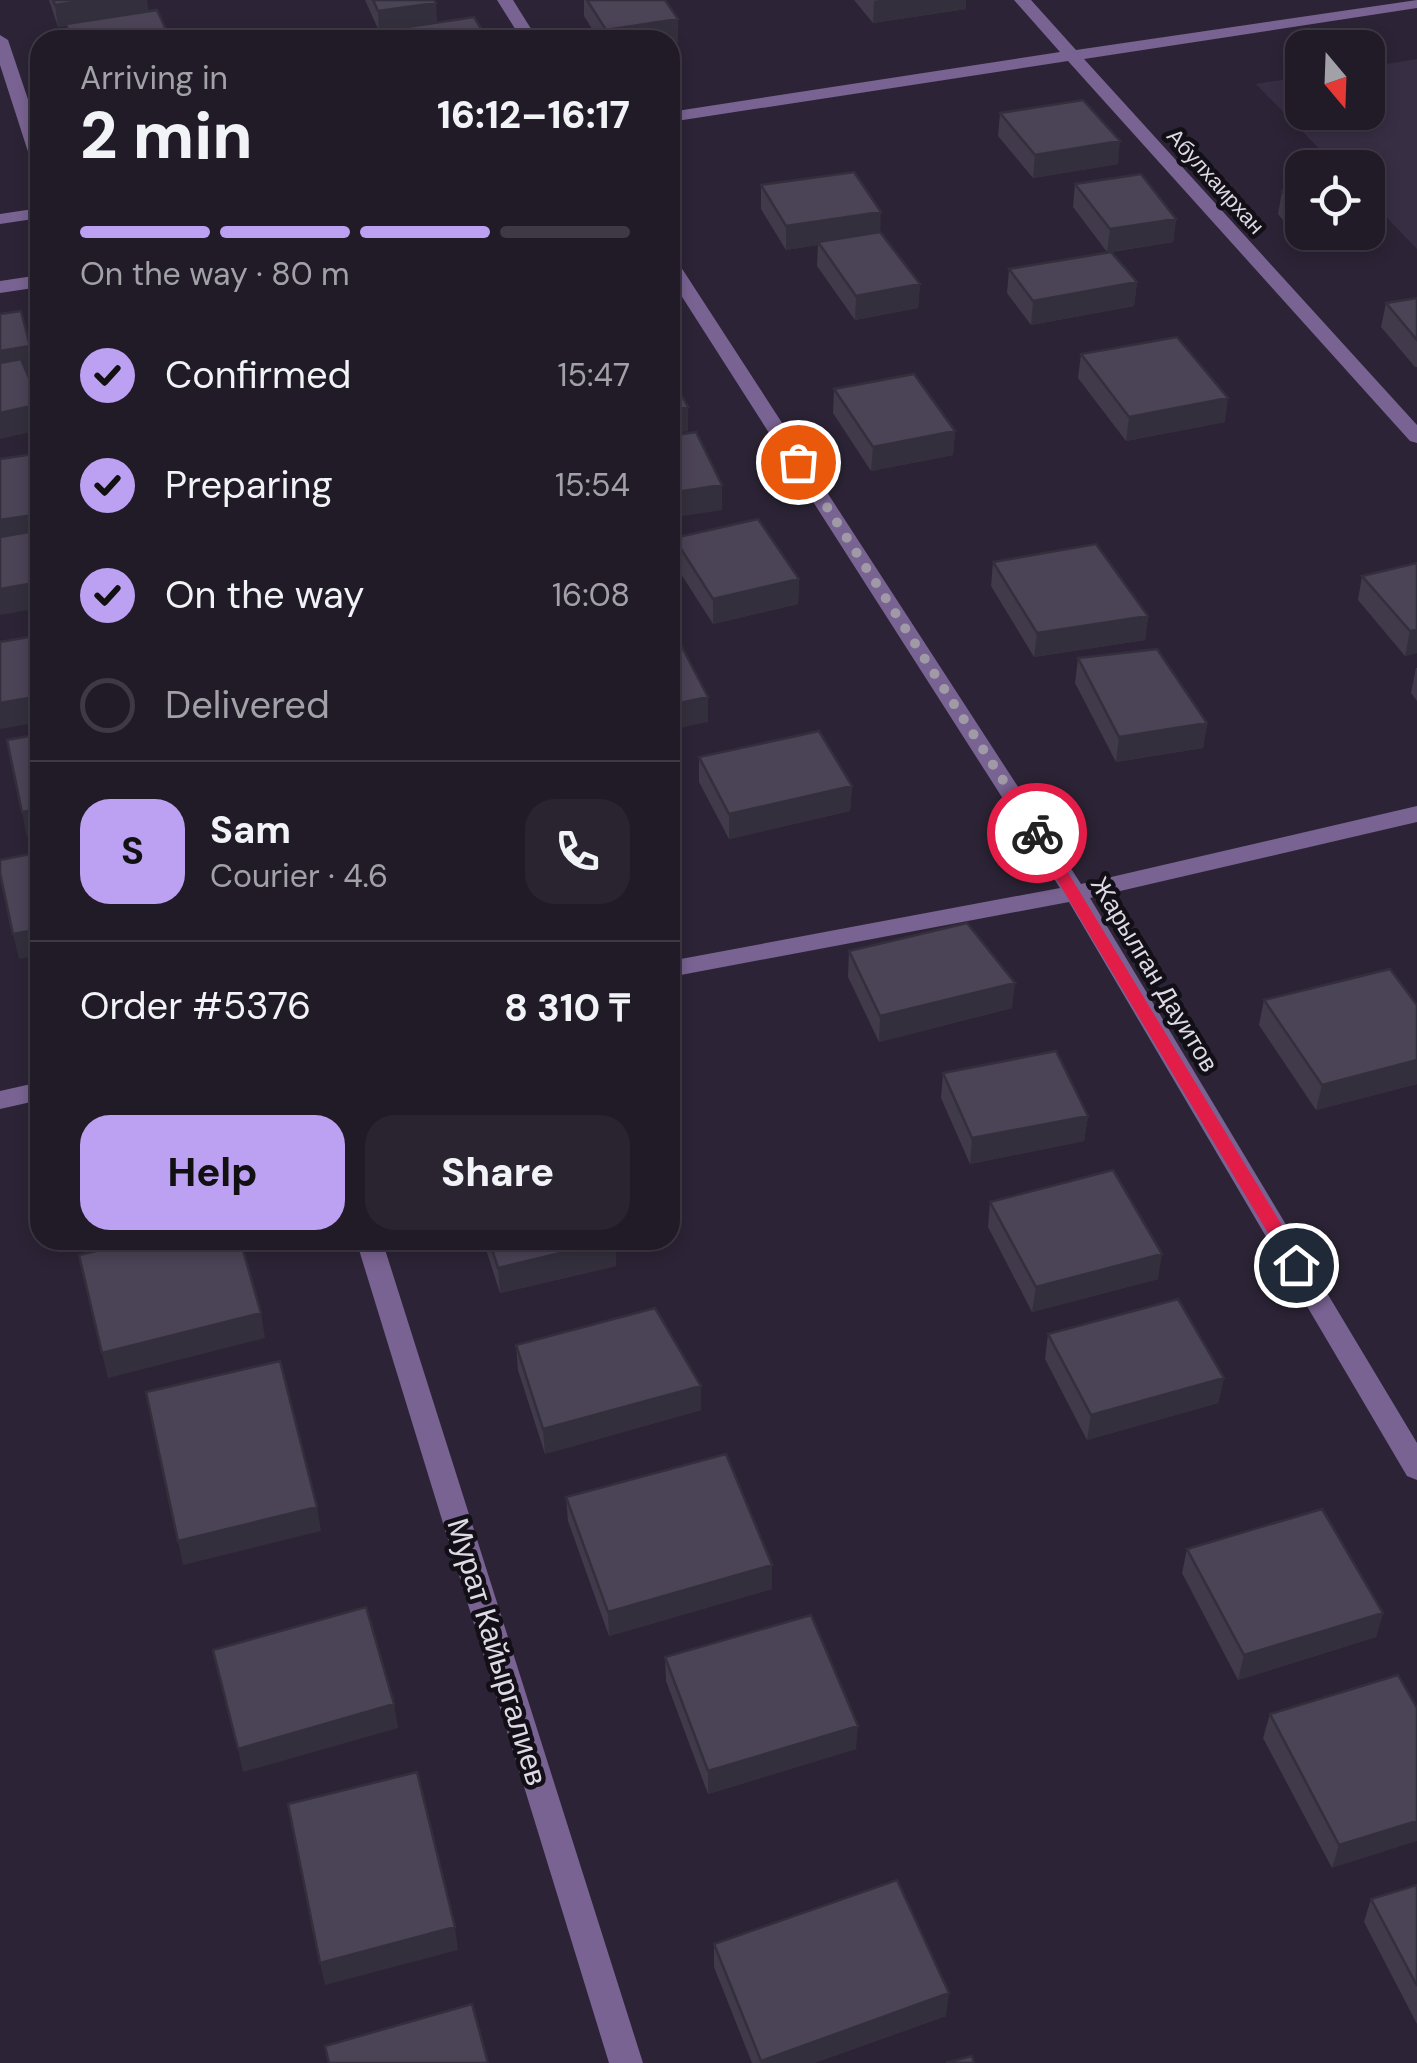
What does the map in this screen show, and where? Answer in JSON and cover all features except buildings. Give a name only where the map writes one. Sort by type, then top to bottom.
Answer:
[{"type":"street","points":[[506,0],[524,30]]},
{"type":"street","name":"Абулхаирхан","points":[[1022,0],[1417,437]]},
{"type":"street","points":[[680,115],[1417,3]]},
{"type":"street","points":[[0,40],[30,132]]},
{"type":"street","points":[[0,219],[30,214]]},
{"type":"street","name":"Жарылган Дауитов","points":[[680,279],[1076,893],[1417,1468]]},
{"type":"street","points":[[0,287],[30,282]]},
{"type":"street","points":[[680,967],[1076,893],[1417,814]]},
{"type":"street","points":[[0,1100],[30,1094]]},
{"type":"street","name":"Мурат Кайыргалиев","points":[[371,1250],[626,2063]]},
{"type":"shaded area","points":[[1417,59],[1417,249],[1385,216],[1385,150],[1320,150],[1301,130],[1385,130],[1385,64]]},
{"type":"shaded area","points":[[1285,80],[1285,114],[1256,84]]},
{"type":"way so far","points":[[798,462],[1037,833]]},
{"type":"route","points":[[1037,833],[1296,1265]]}]
